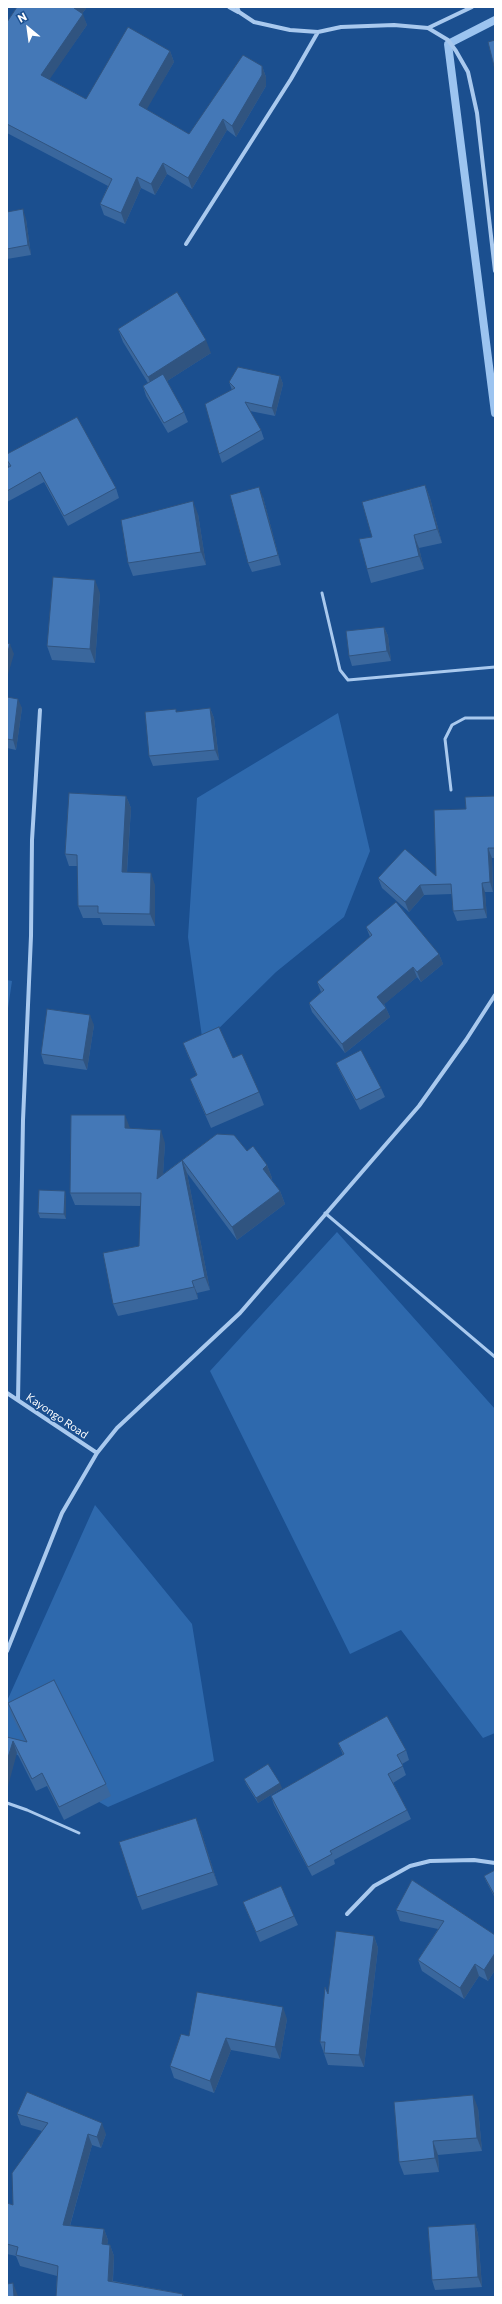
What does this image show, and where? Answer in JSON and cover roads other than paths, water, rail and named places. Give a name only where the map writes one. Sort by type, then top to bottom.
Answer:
[{"type":"street","points":[[229,7],[262,25],[318,32],[348,27],[394,26],[428,28],[448,40],[468,72],[477,113],[495,271]]},
{"type":"street","points":[[236,7],[239,12]]},
{"type":"street","points":[[428,28],[472,7]]},
{"type":"street","points":[[186,244],[291,79],[318,32]]},
{"type":"street","points":[[18,1400],[23,1120],[31,936],[32,840],[40,710]]},
{"type":"street","points":[[7,1651],[62,1513],[97,1454],[117,1428],[240,1313],[419,1106],[466,1040],[495,995]]},
{"type":"street","name":"Kayongo Road","points":[[7,1393],[97,1454]]},
{"type":"street","points":[[347,1914],[374,1886],[410,1866],[436,1860],[474,1860],[495,1863]]},
{"type":"lane","points":[[322,593],[340,670],[348,680],[495,667]]},
{"type":"lane","points":[[451,790],[445,739],[452,725],[465,718],[495,718]]},
{"type":"lane","points":[[325,1213],[495,1356]]},
{"type":"lane","points":[[7,1803],[27,1810],[79,1833]]},
{"type":"waterway","points":[[495,20],[448,44],[495,413]]}]
